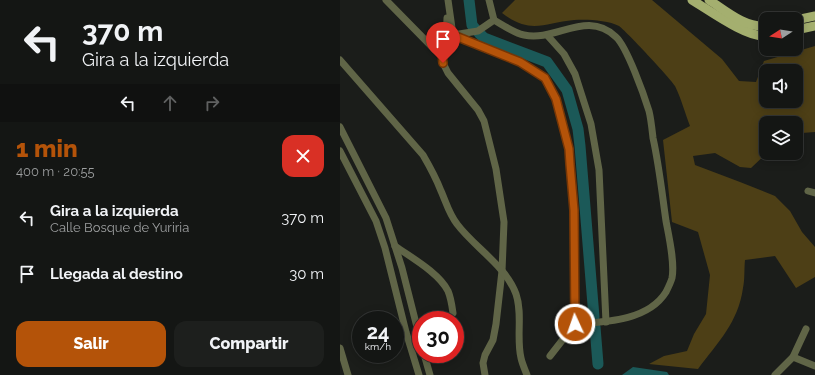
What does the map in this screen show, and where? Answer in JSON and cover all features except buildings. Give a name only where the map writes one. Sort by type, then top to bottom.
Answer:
[{"type":"main road","points":[[692,0],[742,30],[759,37]]},
{"type":"main road","points":[[709,0],[744,22],[759,27]]},
{"type":"main road","points":[[803,19],[815,16]]},
{"type":"main road","points":[[803,29],[815,26]]},
{"type":"street","points":[[386,0],[435,50],[442,55]]},
{"type":"street","points":[[448,0],[453,35]]},
{"type":"street","points":[[488,0],[494,20],[523,35],[547,35],[558,30],[592,25],[606,29],[617,38],[626,52],[649,111],[672,259],[672,278],[665,293],[656,304],[632,316],[606,322],[575,324]]},
{"type":"street","points":[[447,14],[446,42],[442,55],[443,63],[448,73],[478,110],[484,121],[488,132],[496,169],[504,222],[502,271],[496,324],[493,340],[485,355],[483,364],[485,375]]},
{"type":"street","points":[[446,42],[453,35],[478,31],[494,20]]},
{"type":"street","points":[[453,35],[520,62],[545,78],[556,99],[570,156],[574,210],[575,324],[550,356]]},
{"type":"street","points":[[547,35],[564,54],[575,74],[591,124],[599,170],[606,322]]},
{"type":"street","points":[[340,60],[343,66],[423,156],[432,169],[451,216],[457,225],[502,271],[516,293],[519,304],[521,358],[527,375]]},
{"type":"street","points":[[340,127],[386,218],[413,311]]},
{"type":"street","points":[[340,150],[376,221],[385,248],[406,332],[419,375]]},
{"type":"street","points":[[395,246],[442,281],[448,292],[453,311]]},
{"type":"street","points":[[775,375],[793,357],[806,329]]},
{"type":"street","points":[[340,348],[348,375]]},
{"type":"street","points":[[793,357],[815,366]]},
{"type":"street","points":[[427,363],[430,375]]},
{"type":"shaded area","points":[[515,0],[652,0],[722,59],[739,81],[756,82],[759,74],[759,108],[803,108],[803,64],[763,64],[764,61],[781,56],[803,56],[803,50],[815,46],[815,132],[803,133],[803,116],[759,116],[760,160],[751,168],[740,167],[715,153],[693,156],[695,165],[775,196],[790,211],[802,232],[815,247],[815,277],[796,288],[775,256],[745,260],[744,285],[737,312],[720,341],[698,369],[649,364],[664,356],[687,351],[694,334],[706,314],[710,275],[698,232],[672,222],[663,140],[690,126],[681,101],[672,82],[619,26],[597,20],[574,20],[529,26],[512,20],[502,13]]},
{"type":"water","points":[[633,367],[667,372],[669,375],[622,375]]},
{"type":"waterway","points":[[469,0],[472,25],[476,30]]},
{"type":"waterway","points":[[479,33],[484,38],[547,62],[567,90],[578,129],[594,317]]},
{"type":"waterway","points":[[595,327],[598,364]]},
{"type":"route","points":[[443,63],[442,55],[444,47],[446,42],[453,35],[520,62],[545,78],[556,99],[569,149],[574,210],[575,324]]}]
